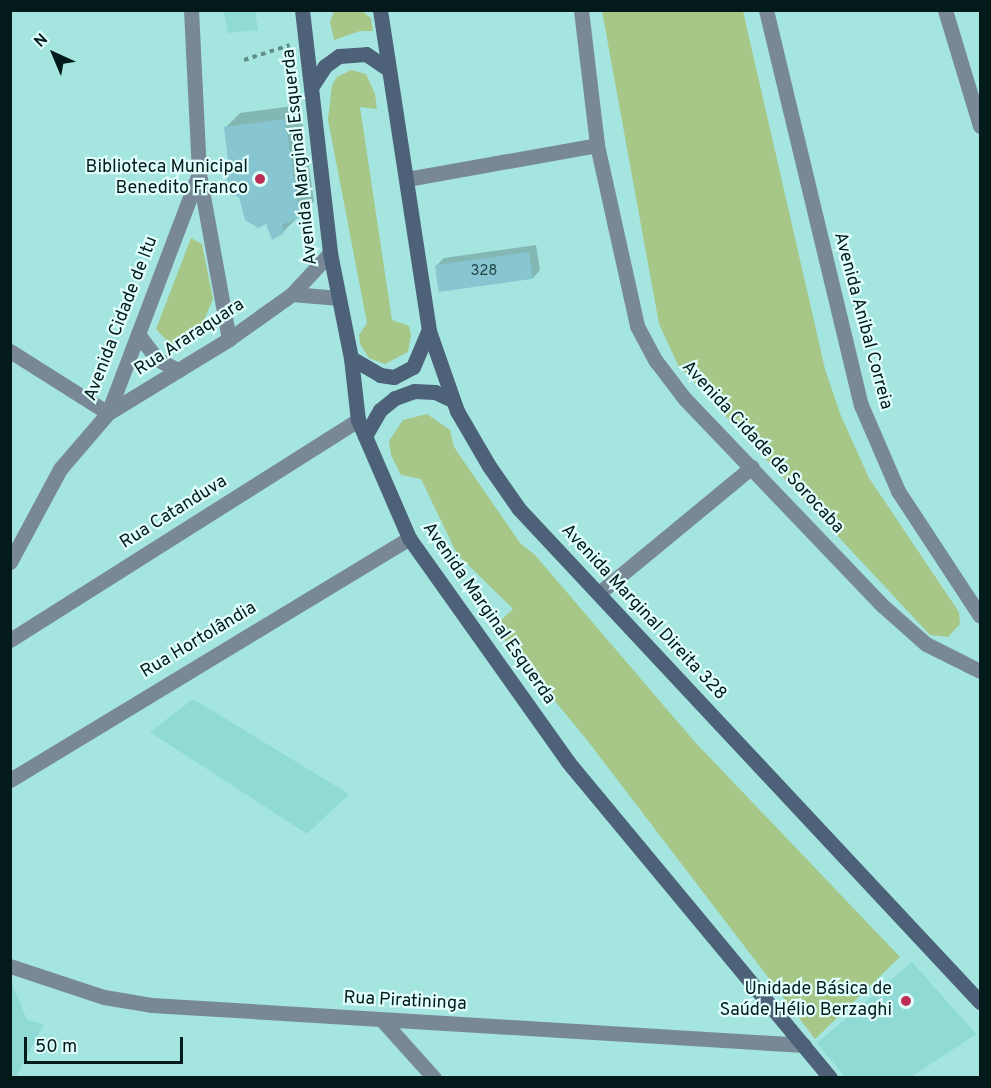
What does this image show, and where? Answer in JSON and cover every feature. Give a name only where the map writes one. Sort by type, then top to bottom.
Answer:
[{"type":"main road","name":"Avenida Marginal Esquerda","points":[[302,10],[308,39],[330,253],[351,358],[358,420],[409,538],[568,762],[830,1077]]},
{"type":"main road","name":"Avenida Marginal Direita 328","points":[[380,10],[387,68],[407,179],[429,331],[452,400],[489,466],[519,509],[981,1002]]},
{"type":"main road","points":[[312,86],[325,66],[339,56],[366,54],[387,68]]},
{"type":"main road","points":[[351,358],[380,375],[394,377],[413,367],[423,351],[429,331]]},
{"type":"main road","points":[[365,436],[380,410],[395,398],[414,391],[435,392],[452,400]]},
{"type":"street","name":"Avenida Cidade de Itu","points":[[191,10],[199,173],[229,339]]},
{"type":"street","name":"Avenida Cidade de Sorocaba","points":[[581,10],[597,145],[637,326],[656,361],[685,399],[892,614],[926,644],[981,671]]},
{"type":"street","name":"Avenida Anibal Correia","points":[[766,10],[861,405],[898,491],[981,616]]},
{"type":"street","points":[[945,10],[981,126]]},
{"type":"street","points":[[407,179],[597,145]]},
{"type":"street","name":"Avenida Cidade de Itu","points":[[10,562],[60,470],[108,413],[199,173]]},
{"type":"street","name":"Rua Araraquara","points":[[108,413],[229,339],[292,294],[330,253]]},
{"type":"street","points":[[292,294],[339,298]]},
{"type":"street","points":[[138,334],[157,359],[178,370]]},
{"type":"street","points":[[10,351],[108,413]]},
{"type":"street","name":"Rua Catanduva","points":[[10,640],[358,420]]},
{"type":"street","points":[[599,594],[752,467]]},
{"type":"street","name":"Rua Hortolândia","points":[[10,780],[409,538]]},
{"type":"street","name":"Rua Piratininga","points":[[10,966],[104,997],[152,1005],[804,1045]]},
{"type":"street","points":[[382,1020],[434,1077]]},
{"type":"path","points":[[244,60],[308,39]]},
{"type":"shaded area","points":[[224,11],[255,11],[258,30],[228,33]]},
{"type":"shaded area","points":[[193,699],[349,794],[307,834],[150,732]]},
{"type":"shaded area","name":"Unidade Básica de Saúde Hélio Berzaghi","points":[[912,962],[976,1034],[911,1077],[845,1077],[817,1043]]},
{"type":"shaded area","points":[[11,981],[27,1020],[44,1024],[16,1077],[11,1077]]},
{"type":"green space","points":[[334,11],[362,11],[371,18],[373,31],[360,31],[334,40],[330,22]]},
{"type":"green space","points":[[602,11],[743,11],[825,369],[841,416],[869,478],[959,612],[960,624],[948,637],[930,635],[678,365],[659,324]]},
{"type":"green space","points":[[351,70],[366,74],[375,94],[377,109],[360,107],[392,320],[409,326],[411,335],[408,352],[385,364],[369,358],[360,344],[359,335],[367,323],[328,120],[332,85],[337,77]]},
{"type":"green space","points":[[191,238],[202,244],[213,299],[199,332],[186,344],[171,345],[156,329]]},
{"type":"green space","points":[[427,414],[450,430],[454,447],[520,543],[535,555],[694,741],[900,957],[815,1039],[587,740],[494,627],[513,609],[457,554],[421,479],[401,475],[391,455],[389,441],[403,420]]},
{"type":"building","name":"Biblioteca Municipal Benedito Franco","points":[[285,119],[300,217],[282,225],[284,233],[272,240],[266,224],[258,228],[245,220],[239,197],[230,195],[224,162],[228,161],[224,127]]},
{"type":"building","points":[[529,252],[533,279],[439,292],[435,265]]},
{"type":"place","name":"Biblioteca Municipal Benedito Franco","points":[[260,179]]},
{"type":"place","name":"Unidade Básica de Saúde Hélio Berzaghi","points":[[906,1001]]}]
